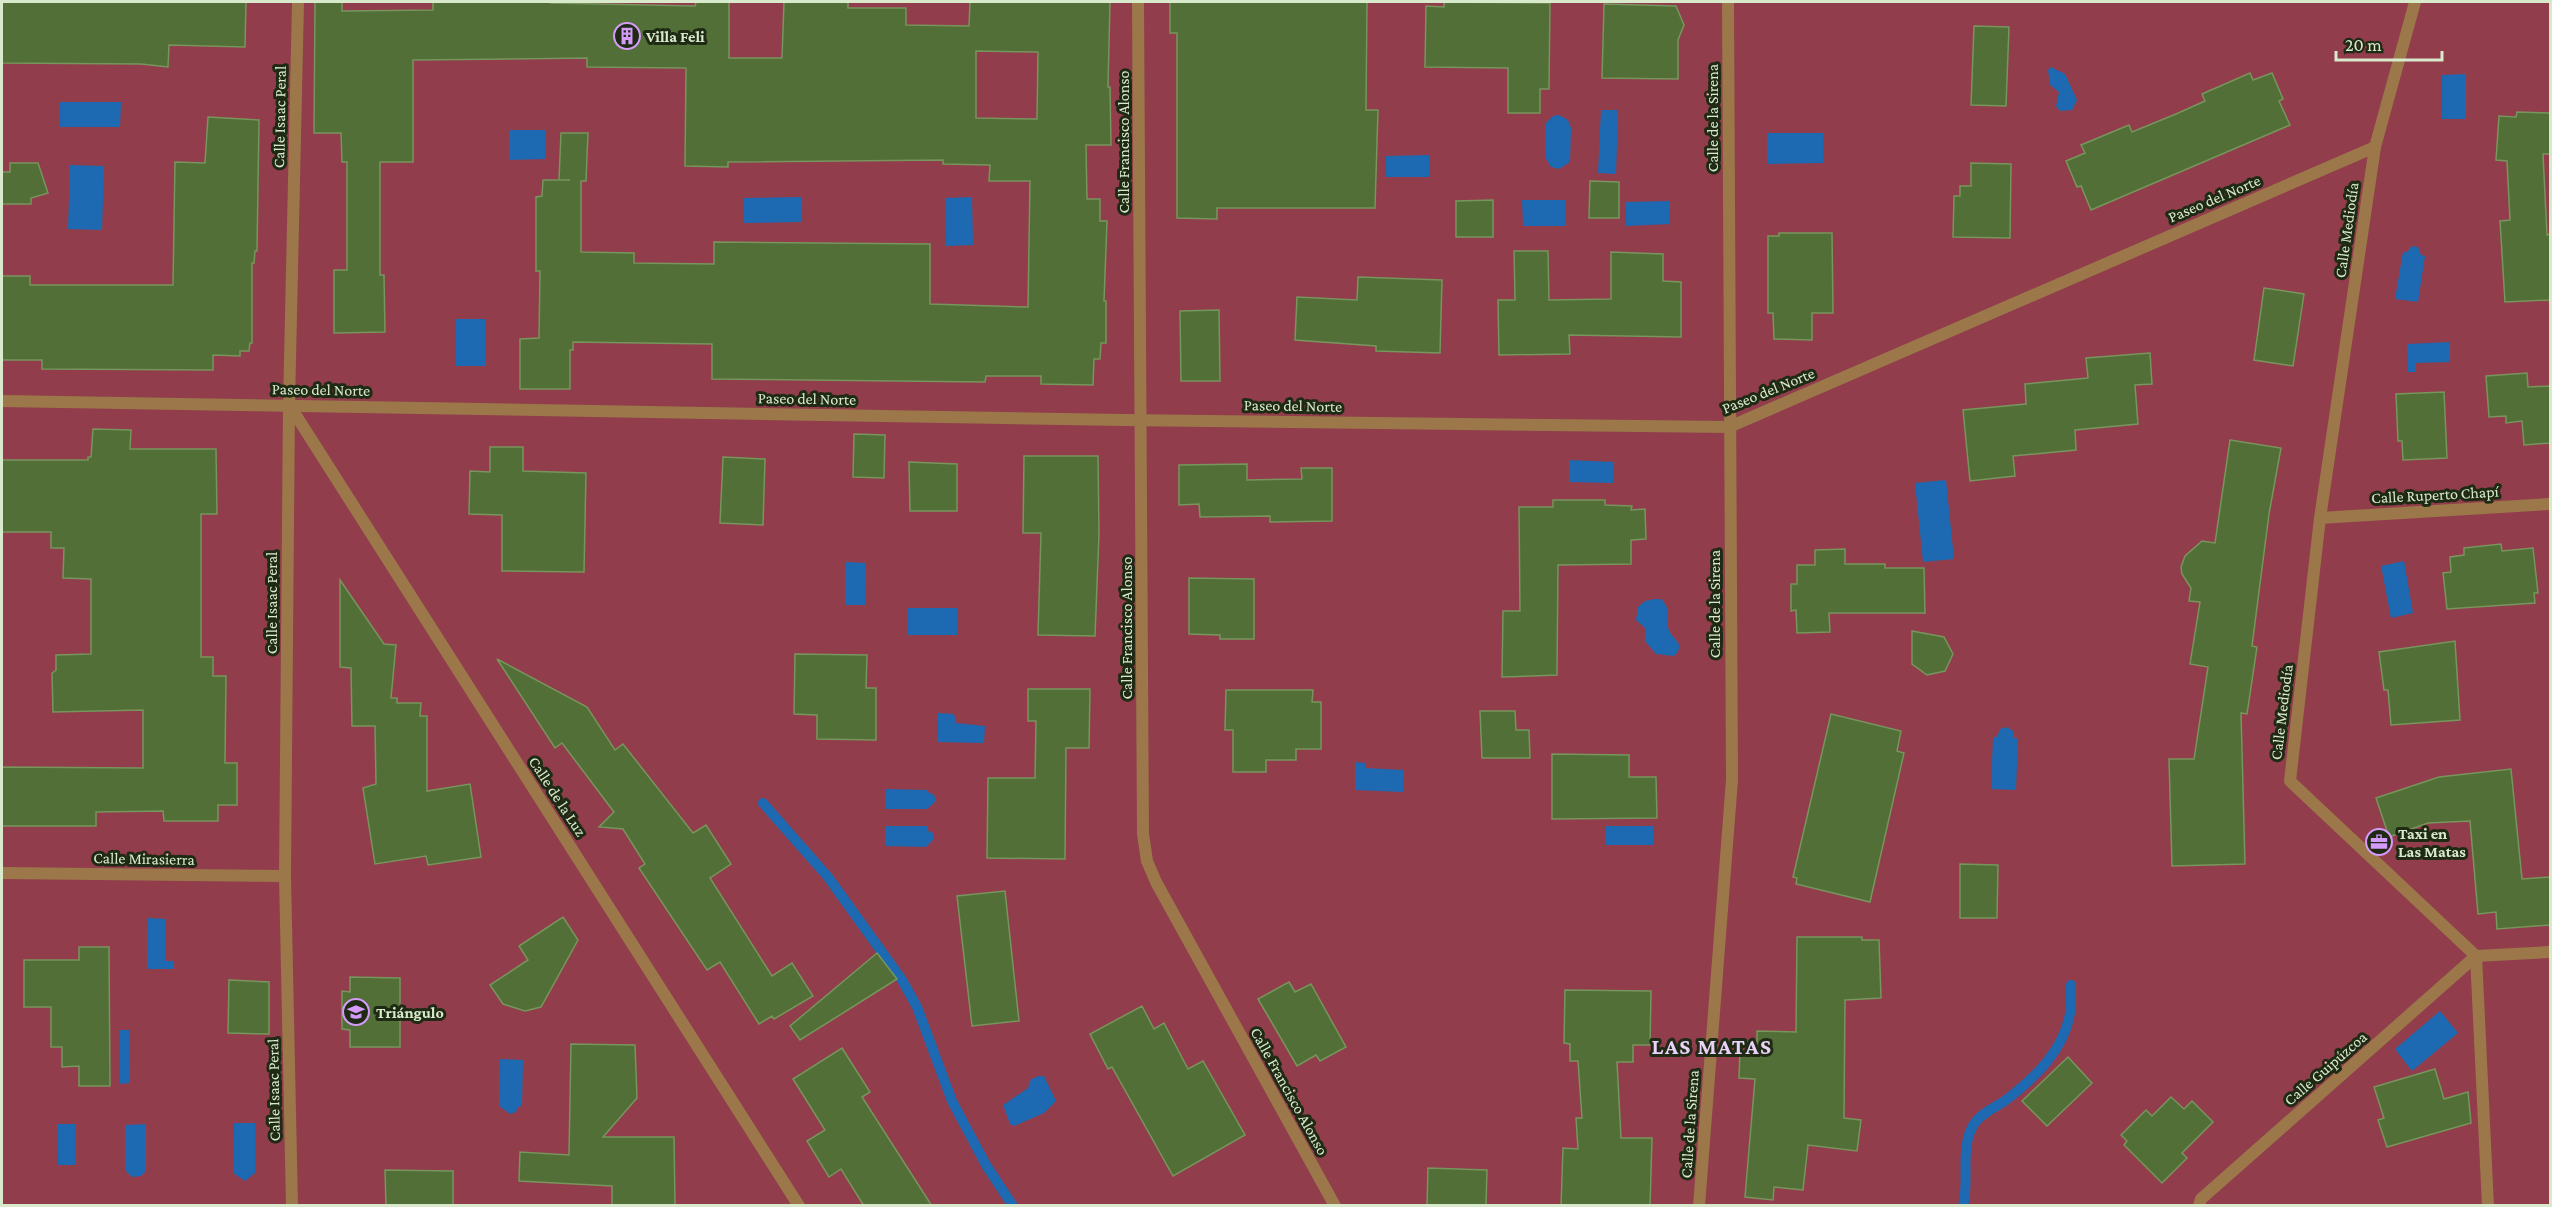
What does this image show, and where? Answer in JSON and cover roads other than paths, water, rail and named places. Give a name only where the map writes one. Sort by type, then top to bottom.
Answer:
[{"type":"street","name":"Calle Isaac Peral","points":[[292,1206],[285,876],[289,405],[298,2]]},
{"type":"street","name":"Calle Francisco Alonso","points":[[1138,2],[1143,834],[1147,861],[1161,892],[1335,1206]]},
{"type":"street","name":"Calle de la Sirena","points":[[1699,1206],[1732,780],[1728,2]]},
{"type":"street","points":[[2375,147],[2415,2]]},
{"type":"street","name":"Paseo del Norte","points":[[2,401],[1141,420],[1729,427],[2375,147]]},
{"type":"street","name":"Calle Mediodía","points":[[2375,147],[2320,518],[2290,781],[2476,957]]},
{"type":"street","name":"Calle de la Luz","points":[[289,405],[799,1206]]},
{"type":"street","name":"Calle Ruperto Chapí","points":[[2320,518],[2550,504]]},
{"type":"street","name":"Calle Mirasierra","points":[[2,873],[285,876]]},
{"type":"street","points":[[2488,1206],[2476,957],[2550,952]]},
{"type":"street","name":"Calle Guipúzcoa","points":[[2199,1206],[2200,1199],[2476,957]]},
{"type":"water","points":[[2051,67],[2065,74],[2077,100],[2072,110],[2060,111],[2056,106],[2059,92],[2050,85],[2048,70]]},
{"type":"water","points":[[2466,74],[2466,119],[2442,119],[2442,75]]},
{"type":"water","points":[[60,102],[121,102],[120,127],[60,127]]},
{"type":"water","points":[[1601,110],[1618,110],[1616,174],[1598,173]]},
{"type":"water","points":[[1559,115],[1568,120],[1571,128],[1570,162],[1559,169],[1551,167],[1545,157],[1545,124],[1553,116]]},
{"type":"water","points":[[509,130],[545,130],[545,159],[509,160]]},
{"type":"water","points":[[1767,133],[1823,133],[1823,163],[1767,164]]},
{"type":"water","points":[[1429,155],[1429,177],[1386,177],[1386,156]]},
{"type":"water","points":[[70,165],[104,166],[102,230],[68,229]]},
{"type":"water","points":[[802,197],[801,222],[744,223],[744,198]]},
{"type":"water","points":[[972,197],[973,245],[946,246],[945,198]]},
{"type":"water","points":[[1522,200],[1566,200],[1566,226],[1523,226]]},
{"type":"water","points":[[1670,201],[1670,224],[1626,226],[1626,202]]},
{"type":"water","points":[[2412,246],[2418,247],[2421,255],[2425,256],[2418,302],[2395,299],[2403,252],[2407,252]]},
{"type":"water","points":[[456,319],[485,319],[486,366],[456,366]]},
{"type":"water","points":[[2450,342],[2450,362],[2416,363],[2416,372],[2408,372],[2407,344]]},
{"type":"water","points":[[1569,460],[1614,462],[1613,483],[1569,482]]},
{"type":"water","points":[[1946,480],[1954,559],[1923,562],[1915,483]]},
{"type":"water","points":[[2404,561],[2413,613],[2391,618],[2381,566]]},
{"type":"water","points":[[846,562],[866,563],[865,605],[845,605]]},
{"type":"water","points":[[1661,599],[1664,603],[1667,609],[1669,631],[1679,644],[1678,652],[1674,656],[1656,654],[1645,641],[1645,628],[1636,620],[1638,607],[1645,601]]},
{"type":"water","points":[[908,608],[958,608],[958,635],[908,635]]},
{"type":"water","points":[[938,713],[954,714],[956,723],[985,726],[984,743],[938,742]]},
{"type":"water","points":[[2007,727],[2013,731],[2014,738],[2018,738],[2016,790],[1991,789],[1993,737],[1997,737],[2000,729]]},
{"type":"water","points":[[1355,762],[1365,763],[1365,768],[1404,770],[1403,792],[1355,790]]},
{"type":"water","points":[[886,789],[927,790],[934,795],[936,801],[927,809],[885,809]]},
{"type":"water","points":[[885,826],[927,826],[927,830],[934,834],[934,839],[926,847],[885,846]]},
{"type":"water","points":[[1606,826],[1653,826],[1653,845],[1606,845]]},
{"type":"water","points":[[148,918],[166,919],[166,961],[174,961],[174,969],[147,969]]},
{"type":"water","points":[[2440,1011],[2458,1033],[2412,1071],[2395,1049]]},
{"type":"water","points":[[120,1030],[129,1030],[130,1083],[120,1084]]},
{"type":"water","points":[[500,1059],[523,1060],[522,1106],[510,1114],[499,1106]]},
{"type":"water","points":[[1044,1076],[1056,1101],[1044,1113],[1014,1126],[1010,1124],[1003,1105],[1028,1088],[1031,1079]]},
{"type":"water","points":[[234,1123],[255,1123],[255,1173],[245,1181],[233,1173]]},
{"type":"water","points":[[57,1124],[76,1124],[76,1165],[58,1165]]},
{"type":"water","points":[[146,1124],[146,1171],[141,1176],[132,1177],[126,1171],[125,1125]]},
{"type":"waterway","points":[[763,803],[828,877],[902,980],[917,1007],[952,1101],[986,1165],[1013,1206]]},
{"type":"waterway","points":[[1963,1206],[1967,1143],[1974,1124],[2037,1073],[2055,1051],[2062,1039],[2071,1010],[2071,985]]},
{"type":"place","name":"Villa Feli","points":[[627,36]]},
{"type":"place","name":"Taxi en Las Matas","points":[[2379,842]]},
{"type":"place","name":"Triángulo","points":[[356,1012]]},
{"type":"district","name":"LAS MATAS","points":[[1712,1046]]}]
